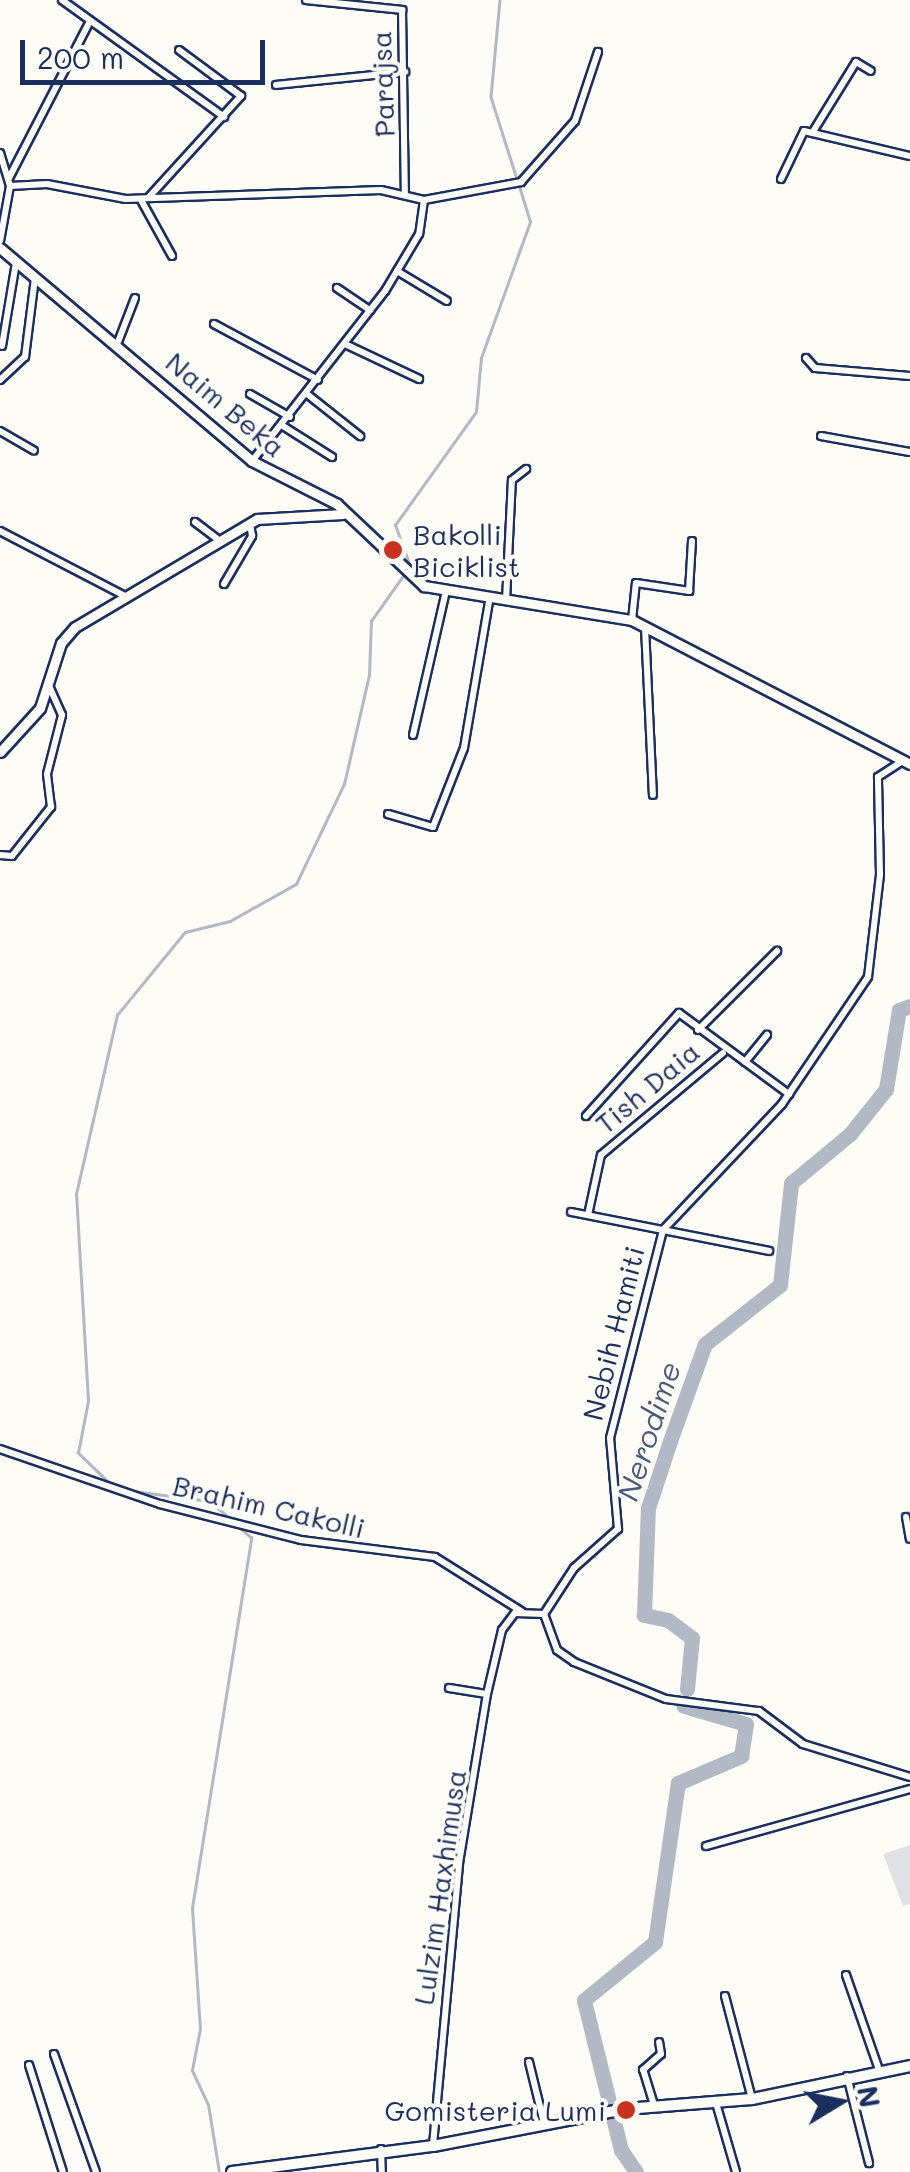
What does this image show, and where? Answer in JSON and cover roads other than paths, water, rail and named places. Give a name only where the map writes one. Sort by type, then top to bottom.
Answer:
[{"type":"main road","points":[[232,2172],[381,2148],[433,2146],[625,2109],[752,2098],[846,2075],[910,2066]]},
{"type":"street","points":[[62,0],[224,117]]},
{"type":"street","name":"Parajsa","points":[[306,0],[402,10],[406,194]]},
{"type":"street","points":[[0,245],[10,182],[90,23]]},
{"type":"street","points":[[145,198],[242,96],[179,50]]},
{"type":"street","points":[[10,182],[145,198],[406,194],[424,200],[513,188],[575,121],[598,52]]},
{"type":"street","points":[[781,179],[797,140],[814,130],[856,62],[871,71]]},
{"type":"street","points":[[276,85],[405,72]]},
{"type":"street","points":[[814,130],[910,156]]},
{"type":"street","points":[[0,153],[10,182]]},
{"type":"street","points":[[145,198],[172,256]]},
{"type":"street","points":[[252,461],[308,394],[397,271],[424,222],[424,200]]},
{"type":"street","name":"Naim Beka","points":[[0,245],[118,342],[252,461],[343,514],[424,586],[490,602],[632,620],[907,761]]},
{"type":"street","points":[[2,346],[16,261]]},
{"type":"street","points":[[397,271],[447,302]]},
{"type":"street","points":[[0,380],[25,357],[36,277]]},
{"type":"street","points":[[338,288],[370,310]]},
{"type":"street","points":[[118,342],[135,298]]},
{"type":"street","points":[[214,324],[318,380]]},
{"type":"street","points":[[345,344],[419,379]]},
{"type":"street","points":[[806,358],[815,368],[910,376]]},
{"type":"street","points":[[250,394],[290,417]]},
{"type":"street","points":[[308,394],[360,436]]},
{"type":"street","points":[[283,426],[332,457]]},
{"type":"street","points":[[0,431],[34,451]]},
{"type":"street","points":[[821,436],[910,452]]},
{"type":"street","points":[[506,604],[512,480],[526,469]]},
{"type":"street","points":[[0,752],[40,708],[61,643],[124,595],[249,523],[288,513],[343,514]]},
{"type":"street","points":[[195,522],[219,540]]},
{"type":"street","points":[[224,584],[252,536],[249,523]]},
{"type":"street","points":[[0,531],[124,595]]},
{"type":"street","points":[[632,620],[636,583],[689,591],[692,541]]},
{"type":"street","points":[[413,735],[445,594]]},
{"type":"street","points":[[388,814],[433,827],[464,748],[490,602]]},
{"type":"street","points":[[645,627],[653,795]]},
{"type":"street","points":[[0,855],[12,856],[51,807],[47,774],[62,716],[48,686]]},
{"type":"street","name":"Nebih Hamiti","points":[[544,1614],[574,1568],[618,1529],[610,1438],[663,1230],[789,1094],[868,977],[880,875],[878,777],[907,761]]},
{"type":"street","points":[[698,1030],[777,951]]},
{"type":"street","points":[[586,1116],[675,1015],[723,1053],[745,1062],[789,1094]]},
{"type":"street","points":[[745,1062],[768,1035]]},
{"type":"street","name":"Tish Daia","points":[[588,1215],[601,1154],[723,1053]]},
{"type":"street","points":[[570,1212],[769,1251]]},
{"type":"street","name":"Brahim Cakolli","points":[[0,1449],[160,1504],[220,1514],[302,1540],[435,1557],[521,1611]]},
{"type":"street","points":[[906,1517],[910,1539]]},
{"type":"street","points":[[521,1611],[544,1614],[557,1650],[574,1662],[666,1699],[759,1711],[803,1744],[910,1777]]},
{"type":"street","name":"Lulzim Haxhimusa","points":[[433,2146],[447,1962],[487,1694],[502,1630],[521,1611]]},
{"type":"street","points":[[449,1688],[487,1694]]},
{"type":"street","points":[[706,1846],[910,1788]]},
{"type":"street","points":[[846,1975],[879,2070]]},
{"type":"street","points":[[725,1996],[752,2098]]},
{"type":"street","points":[[654,2105],[643,2070],[661,2054],[659,2042]]},
{"type":"street","points":[[54,2054],[96,2172]]},
{"type":"street","points":[[529,2062],[544,2123]]},
{"type":"street","points":[[29,2066],[63,2172]]},
{"type":"street","points":[[846,2075],[870,2163]]},
{"type":"street","points":[[716,2102],[736,2172]]},
{"type":"street","points":[[381,2148],[382,2172]]},
{"type":"waterway","points":[[500,0],[491,97],[517,179]]},
{"type":"waterway","points":[[110,1484],[78,1453],[88,1401],[76,1194],[117,1015],[185,932],[230,921],[296,884],[344,784],[369,675],[371,621],[410,566],[395,525],[476,412],[481,358],[530,222],[519,187]]},
{"type":"waterway","name":"Nerodime","points":[[687,1689],[692,1638],[668,1620],[644,1615],[648,1508],[705,1344],[780,1285],[791,1183],[850,1134],[886,1089],[899,1010],[910,1006]]},
{"type":"waterway","points":[[126,1490],[210,1501],[231,1519]]},
{"type":"waterway","points":[[219,2172],[208,2105],[192,2070],[200,2029],[192,1908],[251,1538],[240,1528]]},
{"type":"waterway","name":"Nerodime","points":[[636,2172],[621,2150],[584,2000],[655,1942],[678,1783],[741,1756],[746,1724],[684,1706]]},
{"type":"place","name":"Bakolli Biciklist","points":[[393,550]]},
{"type":"place","name":"Gomisteria Lumi","points":[[626,2110]]}]
